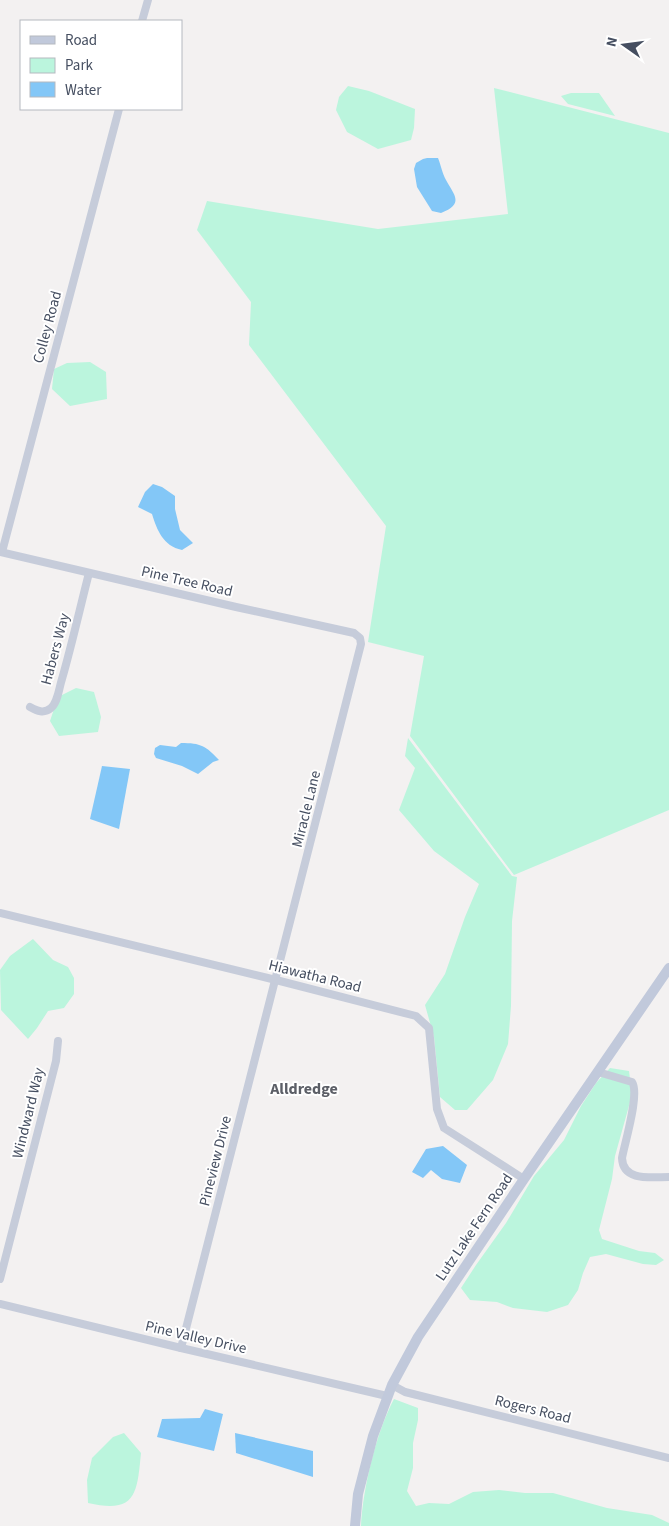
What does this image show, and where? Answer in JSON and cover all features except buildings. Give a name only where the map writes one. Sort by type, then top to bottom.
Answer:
[{"type":"main road","name":"Lutz Lake Fern Road","points":[[355,1526],[358,1494],[372,1436],[392,1385],[418,1337],[669,968]]},
{"type":"street","points":[[142,20],[148,0]]},
{"type":"street","name":"Colley Road","points":[[1,552],[119,110]]},
{"type":"street","name":"Pine Tree Road","points":[[1,552],[354,633],[360,638],[361,644]]},
{"type":"street","name":"Habers Way","points":[[30,707],[46,712],[52,707],[57,696],[89,573]]},
{"type":"street","name":"Miracle Lane","points":[[276,980],[361,644]]},
{"type":"street","name":"Hiawatha Road","points":[[0,913],[416,1016],[429,1028],[437,1109],[444,1128],[524,1179]]},
{"type":"street","name":"Pineview Drive","points":[[181,1348],[276,980]]},
{"type":"street","name":"Windward Way","points":[[0,1278],[56,1060],[58,1041]]},
{"type":"street","points":[[598,1072],[632,1082],[635,1086],[635,1098],[622,1158],[624,1170],[635,1176],[669,1177]]},
{"type":"street","name":"Pine Valley Drive","points":[[0,1304],[387,1396]]},
{"type":"street","name":"Rogers Road","points":[[392,1385],[405,1392],[669,1458]]},
{"type":"green space","points":[[348,86],[369,91],[415,109],[411,140],[378,149],[347,132],[336,110],[339,97]]},
{"type":"green space","points":[[494,88],[669,133],[669,810],[514,875],[410,736],[424,656],[368,642],[386,526],[249,345],[251,302],[197,230],[207,201],[378,229],[508,214]]},
{"type":"green space","points":[[571,93],[599,93],[615,116],[568,104],[561,96]]},
{"type":"green space","points":[[90,362],[106,372],[107,399],[70,406],[52,389],[54,369],[67,363]]},
{"type":"green space","points":[[76,688],[94,692],[101,717],[98,732],[59,736],[50,721],[58,697]]},
{"type":"green space","points":[[408,738],[512,876],[517,877],[512,921],[511,1006],[508,1044],[493,1080],[467,1110],[455,1110],[440,1097],[434,1037],[425,1005],[445,974],[479,884],[434,851],[399,810],[415,768],[405,756]]},
{"type":"green space","points":[[33,939],[53,960],[68,967],[74,978],[74,994],[64,1008],[48,1011],[28,1039],[1,1010],[0,970],[10,956]]},
{"type":"green space","points":[[610,1068],[629,1071],[632,1095],[615,1156],[612,1179],[599,1230],[602,1239],[639,1251],[655,1253],[664,1260],[656,1265],[643,1264],[606,1254],[590,1257],[578,1290],[568,1305],[547,1312],[513,1308],[497,1302],[470,1300],[461,1288],[506,1223],[534,1176],[564,1140],[581,1106],[596,1083]]},
{"type":"green space","points":[[394,1399],[418,1408],[418,1420],[413,1443],[413,1468],[407,1491],[416,1506],[429,1503],[449,1504],[473,1492],[499,1490],[525,1493],[553,1493],[607,1508],[652,1515],[669,1523],[669,1526],[361,1526],[364,1495],[376,1444]]},
{"type":"green space","points":[[124,1433],[141,1453],[138,1480],[131,1498],[125,1503],[116,1506],[88,1503],[87,1480],[92,1458],[113,1437]]},
{"type":"water","points":[[427,158],[438,158],[456,199],[453,206],[441,213],[432,211],[417,187],[414,169],[416,163]]},
{"type":"water","points":[[153,484],[162,487],[175,496],[175,509],[180,530],[193,543],[182,550],[175,548],[165,541],[156,526],[152,514],[138,507],[145,492]]},
{"type":"water","points":[[181,743],[203,746],[219,760],[213,762],[198,774],[182,766],[156,758],[154,754],[155,748],[160,745],[176,747]]},
{"type":"water","points":[[102,766],[130,769],[119,829],[90,819]]},
{"type":"water","points":[[443,1146],[467,1165],[460,1183],[442,1179],[431,1170],[423,1178],[412,1172],[426,1149]]},
{"type":"water","points":[[205,1409],[223,1414],[214,1451],[157,1437],[162,1419],[200,1418]]},
{"type":"water","points":[[235,1433],[313,1451],[313,1477],[236,1453]]},
{"type":"district","name":"Alldredge","points":[[304,1088]]}]
